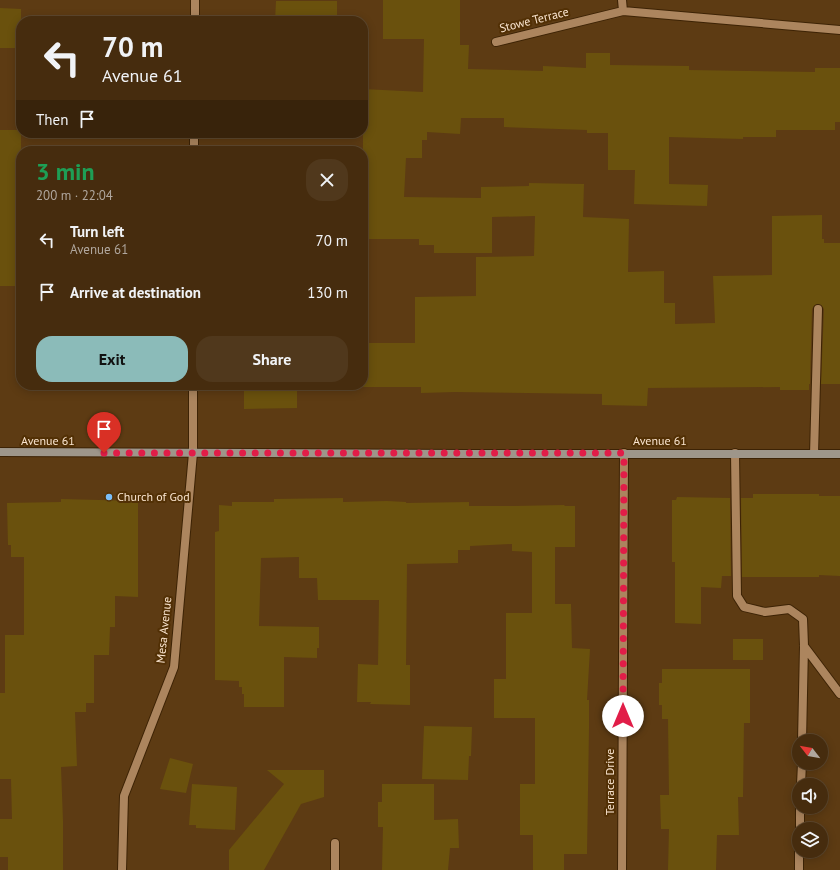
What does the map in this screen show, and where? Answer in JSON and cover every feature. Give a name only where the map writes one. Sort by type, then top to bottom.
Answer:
[{"type":"street","points":[[195,0],[195,16]]},
{"type":"street","points":[[622,0],[623,11]]},
{"type":"street","name":"Stowe Terrace","points":[[496,42],[623,11],[840,30]]},
{"type":"street","points":[[814,454],[818,309]]},
{"type":"street","name":"Mesa Avenue","points":[[122,870],[124,796],[174,667],[193,453],[193,390]]},
{"type":"street","name":"Avenue 61","points":[[0,452],[840,454]]},
{"type":"street","name":"Terrace Drive","points":[[622,870],[624,453]]},
{"type":"street","points":[[735,453],[737,596],[744,608],[765,612],[789,609],[803,619],[804,646],[802,734]]},
{"type":"street","points":[[804,646],[840,694]]},
{"type":"street","points":[[335,843],[335,870]]},
{"type":"street","points":[[799,858],[799,870]]},
{"type":"building","points":[[383,0],[460,0],[460,45],[469,45],[468,69],[543,71],[543,66],[586,68],[586,53],[610,53],[610,65],[689,66],[689,70],[815,72],[815,68],[840,68],[840,122],[835,122],[835,130],[776,130],[776,137],[743,137],[743,139],[669,137],[669,184],[708,185],[707,206],[634,204],[635,170],[608,170],[608,133],[587,133],[587,130],[504,127],[504,118],[461,118],[460,134],[427,132],[427,140],[422,140],[422,158],[406,158],[404,197],[481,198],[481,187],[529,186],[529,183],[584,184],[583,217],[629,219],[628,272],[664,271],[664,303],[675,303],[675,324],[715,323],[713,276],[772,275],[772,216],[822,215],[822,239],[824,239],[824,243],[840,243],[840,384],[821,384],[824,309],[818,304],[812,309],[809,390],[780,390],[780,387],[648,388],[647,406],[602,405],[602,394],[421,393],[421,387],[368,387],[368,343],[415,343],[415,297],[476,296],[476,257],[534,256],[535,216],[492,217],[492,253],[434,253],[434,245],[419,245],[419,239],[368,239],[368,146],[363,146],[363,138],[368,138],[368,89],[423,92],[424,39],[383,39]]},
{"type":"building","points":[[276,1],[337,1],[337,16],[275,16]]},
{"type":"building","points":[[0,8],[21,9],[21,16],[16,16],[16,48],[0,48]]},
{"type":"building","points":[[0,130],[16,130],[16,138],[21,138],[21,146],[16,146],[16,286],[0,286]]},
{"type":"building","points":[[244,390],[297,390],[297,408],[244,409]]},
{"type":"building","points":[[753,494],[819,494],[819,496],[840,496],[840,576],[819,575],[819,577],[742,577],[741,498],[753,498]]},
{"type":"building","points":[[677,497],[730,498],[731,576],[722,576],[721,588],[701,587],[701,624],[675,623],[675,562],[672,562],[672,500],[676,500]]},
{"type":"building","points":[[343,498],[343,502],[469,502],[469,506],[575,506],[575,547],[555,547],[555,604],[571,604],[572,648],[590,649],[587,700],[589,700],[589,728],[587,854],[564,854],[564,870],[533,870],[533,835],[520,835],[520,784],[535,784],[535,718],[494,718],[494,679],[506,679],[506,613],[532,613],[532,552],[512,551],[512,544],[470,546],[470,550],[458,550],[458,563],[407,564],[406,665],[410,665],[410,705],[370,704],[371,702],[357,702],[358,664],[378,665],[379,600],[318,600],[317,578],[299,578],[299,557],[261,558],[259,626],[319,627],[319,648],[317,648],[317,658],[284,657],[284,707],[244,707],[244,694],[242,694],[242,687],[239,687],[239,681],[215,680],[215,532],[219,531],[219,505],[232,506],[232,502],[274,502],[274,499]]},
{"type":"building","points":[[61,499],[138,501],[138,597],[115,596],[115,627],[110,627],[109,655],[94,655],[94,703],[86,703],[86,712],[75,712],[77,766],[61,767],[63,870],[8,870],[8,857],[0,857],[0,819],[12,819],[11,779],[0,779],[0,693],[5,693],[5,635],[24,635],[24,557],[11,557],[11,545],[8,545],[7,503],[61,502]]},
{"type":"building","points":[[733,639],[763,639],[763,660],[733,660]]},
{"type":"building","points":[[662,669],[750,669],[750,723],[744,723],[743,797],[738,797],[739,835],[717,835],[716,870],[668,870],[669,829],[661,829],[660,795],[669,795],[668,719],[662,719],[662,705],[659,705],[659,683],[662,683]]},
{"type":"building","points":[[424,726],[472,727],[468,780],[422,779]]},
{"type":"building","points":[[170,758],[193,764],[186,793],[160,789]]},
{"type":"building","points":[[267,770],[324,770],[324,797],[301,804],[264,870],[229,870],[229,850],[284,784]]},
{"type":"building","points":[[192,784],[237,787],[235,830],[196,828],[196,825],[189,825]]},
{"type":"building","points":[[382,784],[434,784],[434,820],[458,819],[459,848],[450,848],[448,870],[382,870],[383,827],[378,827],[378,802],[382,802]]},
{"type":"place","name":"Church of God","points":[[109,497]]},
{"type":"route","points":[[104,453],[624,453],[623,716]]}]
